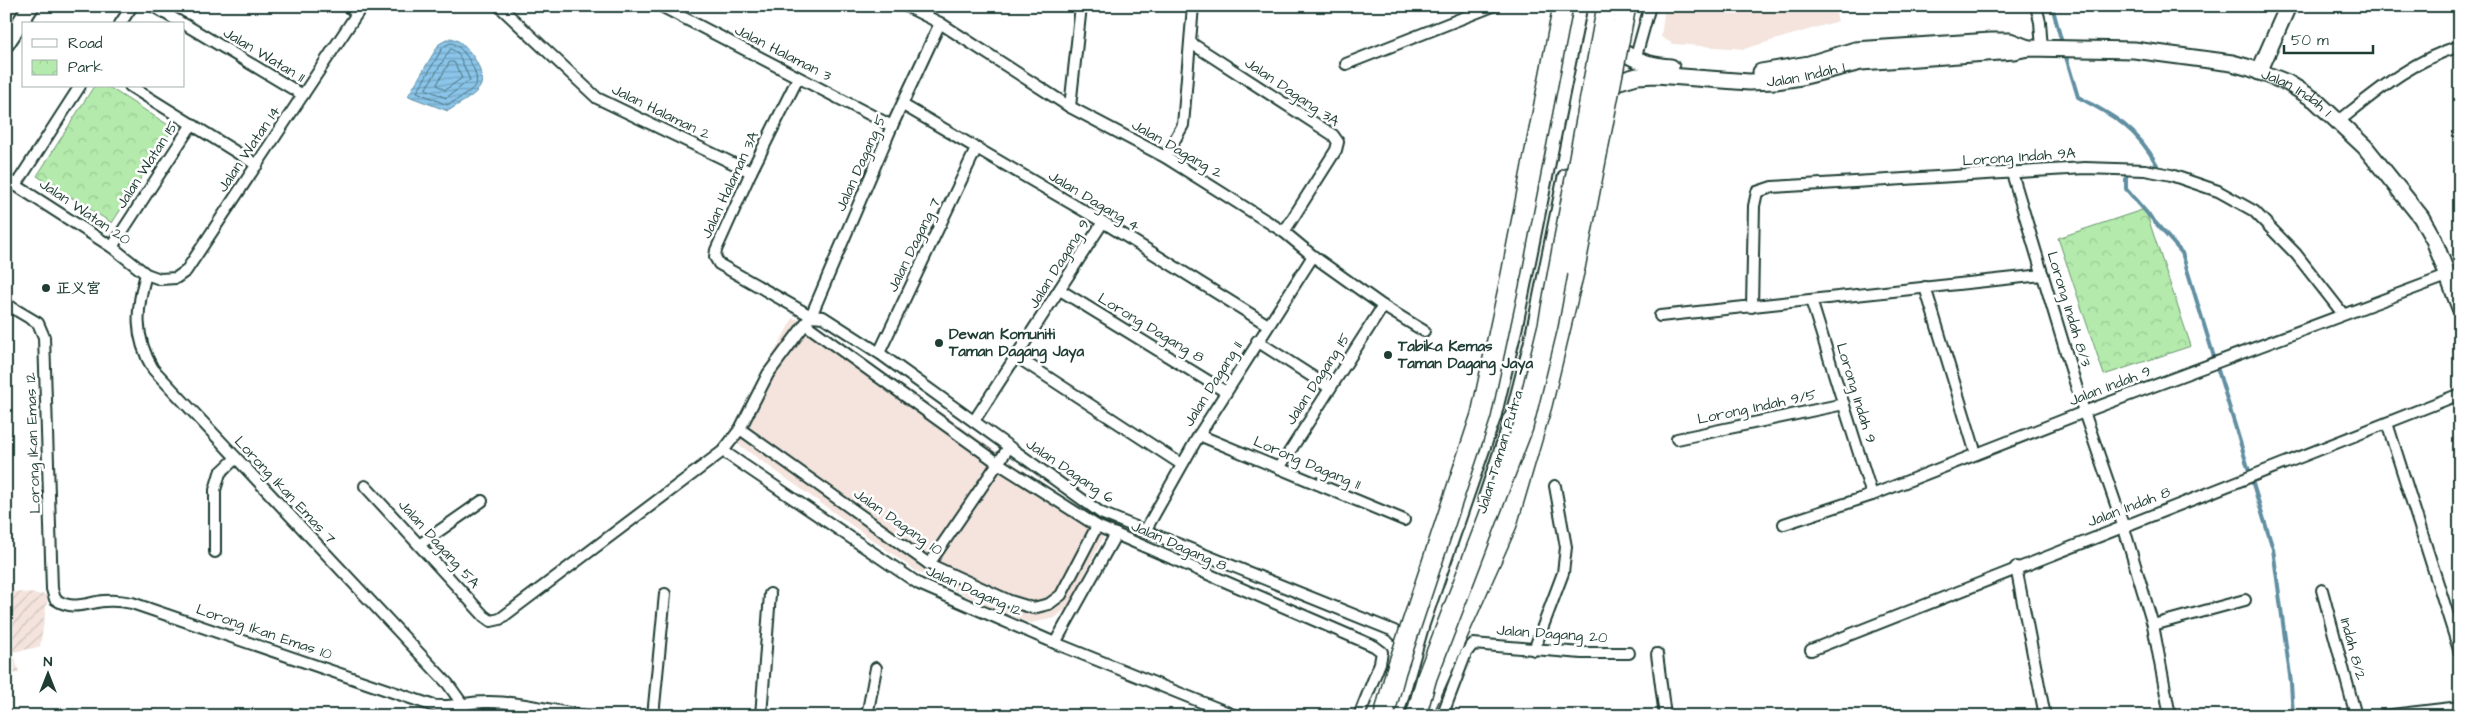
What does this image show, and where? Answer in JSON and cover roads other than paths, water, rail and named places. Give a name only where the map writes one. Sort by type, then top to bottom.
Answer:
[{"type":"highway","points":[[1384,716],[1396,671],[1481,415],[1511,275],[1563,6]]},
{"type":"highway","points":[[1415,716],[1427,677],[1523,427],[1548,324],[1607,6]]},
{"type":"highway","points":[[1422,716],[1510,515],[1557,348],[1575,268],[1626,6]]},
{"type":"highway","points":[[1483,578],[1506,494],[1510,469],[1512,421]]},
{"type":"street","points":[[6,44],[31,6]]},
{"type":"street","points":[[121,22],[132,6]]},
{"type":"street","name":"Jalan Watan 11","points":[[153,6],[180,22]]},
{"type":"street","points":[[347,6],[360,10]]},
{"type":"street","name":"Jalan Halaman 2","points":[[499,6],[597,98],[751,172]]},
{"type":"street","name":"Jalan Halaman 3","points":[[661,6],[892,126]]},
{"type":"street","name":"Jalan Dagang 2","points":[[906,6],[940,23],[1070,107],[1165,157],[1284,232],[1313,256],[1383,306],[1424,331]]},
{"type":"street","points":[[1070,107],[1081,6]]},
{"type":"street","points":[[1165,157],[1183,125],[1193,6]]},
{"type":"street","points":[[1346,64],[1493,6]]},
{"type":"street","name":"Jalan Taman Putra","points":[[1395,716],[1421,625],[1493,416],[1514,328],[1579,6]]},
{"type":"street","name":"Jalan Taman Putra","points":[[1415,716],[1426,676],[1512,421],[1532,343],[1600,6]]},
{"type":"street","points":[[1635,60],[1650,6]]},
{"type":"street","points":[[2035,49],[2040,22],[2036,6]]},
{"type":"street","points":[[2259,72],[2288,6]]},
{"type":"street","name":"Jalan Watan 14","points":[[146,274],[160,279],[176,278],[186,271],[360,10]]},
{"type":"street","name":"Jalan Dagang 5","points":[[808,320],[892,126],[940,23]]},
{"type":"street","name":"Jalan Watan 11","points":[[185,25],[303,95]]},
{"type":"street","name":"Jalan Indah 1","points":[[1596,30],[1609,44],[1635,60],[1650,65],[1747,73],[1808,64],[1855,50],[1990,41],[2010,41],[2035,49]]},
{"type":"street","name":"Jalan Dagang 3A","points":[[1191,43],[1333,135],[1338,142],[1336,150],[1284,232]]},
{"type":"street","name":"Jalan Indah 1","points":[[1583,93],[1637,76],[1749,82],[1801,77],[1861,62],[2035,49],[2134,50],[2232,63],[2288,83],[2315,100],[2339,120],[2365,147],[2417,210],[2434,240],[2460,308]]},
{"type":"street","points":[[2339,120],[2398,75],[2425,58],[2458,49]]},
{"type":"street","name":"Jalan Halaman 3A","points":[[798,78],[751,172],[716,250],[715,258],[718,264],[808,320]]},
{"type":"street","points":[[16,185],[79,88]]},
{"type":"street","points":[[133,88],[257,165]]},
{"type":"street","name":"Jalan Dagang 4","points":[[903,105],[1103,222],[1268,324]]},
{"type":"street","name":"Jalan Watan 15","points":[[112,247],[192,124]]},
{"type":"street","name":"Jalan Dagang 7","points":[[879,353],[976,149]]},
{"type":"street","name":"Lorong Indah 9A","points":[[1752,307],[1754,206],[1757,192],[1772,186],[2085,168],[2144,170],[2171,175],[2218,191],[2254,211],[2296,254],[2342,314]]},
{"type":"street","name":"Lorong Indah 8/3","points":[[2012,173],[2084,412],[2124,525],[2153,625],[2170,716]]},
{"type":"street","name":"Jalan Watan 20","points":[[6,179],[112,247],[146,274]]},
{"type":"street","name":"Jalan Dagang 9","points":[[974,421],[1103,222]]},
{"type":"street","name":"Jalan Dagang 11","points":[[1145,531],[1181,464],[1257,341],[1313,256]]},
{"type":"street","name":"Lorong Ikan Emas 7","points":[[146,274],[140,294],[138,317],[143,353],[153,369],[171,391],[448,684],[463,705]]},
{"type":"street","points":[[1660,316],[2043,274]]},
{"type":"street","name":"Jalan Indah 9","points":[[1784,524],[1872,495],[2084,412],[2447,276]]},
{"type":"street","points":[[1925,287],[1976,454]]},
{"type":"street","name":"Lorong Dagang 8","points":[[1060,290],[1226,392]]},
{"type":"street","name":"Lorong Indah 9","points":[[1812,300],[1872,495]]},
{"type":"street","name":"Lorong Ikan Emas 12","points":[[6,304],[38,323],[44,337],[52,589],[54,599]]},
{"type":"street","name":"Jalan Dagang 15","points":[[1279,468],[1383,306]]},
{"type":"street","name":"Jalan Dagang 6","points":[[808,320],[823,317],[879,353],[1101,513],[1394,631]]},
{"type":"street","points":[[723,451],[740,429],[768,374],[808,320]]},
{"type":"street","name":"Jalan Dagang 8","points":[[808,320],[998,463],[1097,526],[1374,646],[1382,652],[1380,664],[1359,716]]},
{"type":"street","points":[[1257,341],[1330,388]]},
{"type":"street","points":[[1017,357],[1181,464]]},
{"type":"street","name":"Jalan Indah 8","points":[[1811,650],[2460,394]]},
{"type":"street","name":"Lorong Indah 9/5","points":[[1677,439],[1844,404]]},
{"type":"street","points":[[2387,423],[2460,653]]},
{"type":"street","name":"Jalan Dagang 10","points":[[740,429],[929,564],[1010,601],[1033,608],[1049,604],[1062,595],[1097,526]]},
{"type":"street","name":"Lorong Dagang 11","points":[[1199,435],[1404,520]]},
{"type":"street","points":[[929,564],[1009,447]]},
{"type":"street","name":"Jalan Dagang 5A","points":[[365,486],[484,616],[491,621],[500,619],[723,451]]},
{"type":"street","name":"Jalan Dagang 12","points":[[723,451],[919,584],[1236,716]]},
{"type":"street","points":[[215,552],[216,484],[220,473],[235,459]]},
{"type":"street","points":[[1534,650],[1563,573],[1566,548],[1555,486]]},
{"type":"street","points":[[419,545],[482,501]]},
{"type":"street","points":[[1055,642],[1116,534]]},
{"type":"street","points":[[2016,568],[2045,716]]},
{"type":"street","name":"Indah 8/2","points":[[2322,590],[2356,716]]},
{"type":"street","points":[[653,716],[665,594]]},
{"type":"street","points":[[762,716],[770,594]]},
{"type":"street","name":"Lorong Ikan Emas 10","points":[[54,599],[64,606],[105,601],[132,603],[431,705],[447,707],[494,702],[586,716]]},
{"type":"street","points":[[2153,625],[2245,600]]},
{"type":"street","points":[[1394,631],[1421,625]]},
{"type":"street","points":[[1394,631],[1406,643],[1412,657]]},
{"type":"street","name":"Jalan Dagang 20","points":[[1442,716],[1466,653],[1474,644],[1534,650],[1629,653]]},
{"type":"street","points":[[1657,654],[1665,716]]},
{"type":"street","points":[[867,716],[876,668]]},
{"type":"street","points":[[463,705],[466,716]]},
{"type":"street","points":[[2382,716],[2460,707]]},
{"type":"water","points":[[450,38],[462,44],[474,57],[481,73],[482,81],[474,94],[448,111],[408,96],[439,44]]},
{"type":"waterway","points":[[2052,6],[2062,43]]},
{"type":"waterway","points":[[2066,57],[2078,97],[2103,110],[2133,132],[2157,165],[2152,170]]},
{"type":"waterway","points":[[2129,173],[2126,175],[2126,189],[2182,253],[2273,549],[2291,683],[2293,716]]},
{"type":"place","name":"正义宫","points":[[46,288]]},
{"type":"place","name":"Dewan Komuniti Taman Dagang Jaya","points":[[939,343]]},
{"type":"place","name":"Tabika Kemas Taman Dagang Jaya","points":[[1388,355]]}]
